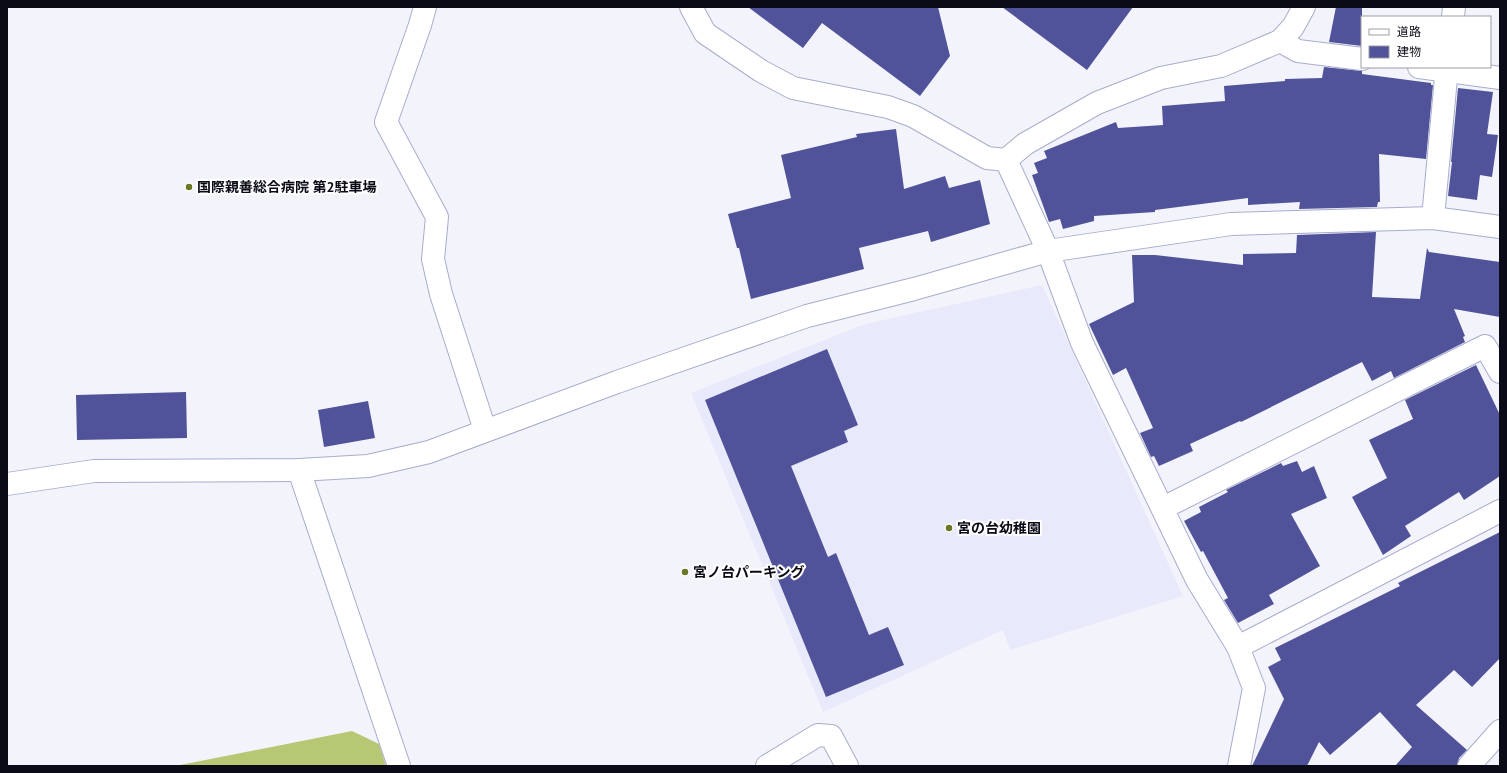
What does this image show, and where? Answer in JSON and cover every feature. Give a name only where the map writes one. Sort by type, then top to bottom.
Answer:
[{"type":"street","points":[[425,7],[386,122],[437,217],[432,258],[441,294],[485,430]]},
{"type":"street","points":[[691,7],[705,33],[761,71],[793,88],[888,107],[913,116],[987,158],[1006,160],[1025,144],[1097,103],[1161,78],[1221,66],[1280,41],[1293,27],[1304,7]]},
{"type":"street","points":[[1280,41],[1298,51],[1361,59]]},
{"type":"street","points":[[1433,68],[1500,78]]},
{"type":"street","points":[[1433,218],[1447,69]]},
{"type":"street","points":[[1006,160],[1048,251],[1082,343],[1198,580],[1238,647],[1254,688],[1239,766]]},
{"type":"street","points":[[7,484],[94,471],[299,470],[368,466],[429,452],[617,382],[807,316],[914,289],[1048,251],[1231,224],[1433,218],[1500,227]]},
{"type":"street","points":[[1162,508],[1485,346],[1500,372]]},
{"type":"street","points":[[299,470],[399,766]]},
{"type":"street","points":[[1238,647],[1500,511]]},
{"type":"street","points":[[1469,766],[1500,731]]},
{"type":"street","points":[[767,766],[818,735],[831,736],[847,766]]},
{"type":"shaded area","name":"宮の台幼稚園","points":[[1042,285],[1183,596],[1010,650],[1003,630],[823,712],[691,393],[865,324]]},
{"type":"green space","points":[[352,731],[379,744],[386,766],[175,766]]},
{"type":"building","points":[[748,7],[938,7],[950,56],[920,96],[822,23],[803,48]]},
{"type":"building","points":[[1002,7],[1133,7],[1087,70]]},
{"type":"building","points":[[1336,7],[1362,7],[1361,46],[1329,42]]},
{"type":"building","points":[[1324,67],[1362,71],[1362,74],[1431,83],[1431,85],[1433,85],[1426,159],[1379,154],[1380,202],[1378,202],[1377,207],[1299,209],[1300,202],[1248,205],[1248,198],[1155,210],[1155,212],[1094,216],[1094,221],[1063,229],[1060,219],[1049,222],[1032,175],[1038,173],[1034,163],[1047,158],[1044,151],[1116,122],[1118,128],[1163,125],[1162,106],[1225,101],[1224,86],[1285,81],[1285,79],[1322,78]]},
{"type":"building","points":[[1458,88],[1493,92],[1487,134],[1498,135],[1492,177],[1480,175],[1477,200],[1448,196]]},
{"type":"building","points":[[896,129],[904,189],[945,176],[949,188],[980,180],[990,224],[931,242],[928,231],[859,248],[864,269],[751,299],[739,248],[737,248],[728,214],[791,198],[781,155],[857,137],[856,134]]},
{"type":"building","points":[[1376,232],[1372,297],[1420,299],[1427,248],[1429,252],[1500,262],[1500,317],[1454,309],[1465,336],[1463,337],[1465,342],[1394,378],[1391,371],[1372,381],[1362,362],[1241,422],[1240,421],[1190,444],[1193,451],[1159,466],[1154,456],[1151,457],[1140,433],[1153,428],[1126,368],[1113,375],[1089,324],[1134,302],[1132,255],[1155,255],[1243,265],[1243,254],[1296,253],[1297,235]]},
{"type":"building","points":[[827,349],[858,425],[844,431],[848,442],[791,466],[828,557],[836,553],[869,635],[888,627],[904,665],[826,697],[705,400]]},
{"type":"building","points":[[1476,365],[1500,415],[1500,476],[1464,500],[1459,492],[1405,526],[1411,536],[1383,555],[1352,497],[1387,478],[1369,440],[1413,419],[1405,400]]},
{"type":"building","points":[[186,392],[187,438],[77,440],[76,395]]},
{"type":"building","points":[[368,401],[375,438],[324,447],[318,410]]},
{"type":"building","points":[[1297,461],[1302,472],[1314,466],[1327,498],[1291,514],[1320,566],[1269,595],[1274,604],[1238,623],[1224,600],[1228,598],[1203,551],[1201,552],[1184,521],[1201,512],[1199,507],[1228,492],[1226,490],[1281,463],[1283,466]]},
{"type":"building","points":[[1500,532],[1500,658],[1472,687],[1454,670],[1416,705],[1467,750],[1459,758],[1457,766],[1395,766],[1412,747],[1380,712],[1330,755],[1319,742],[1307,766],[1252,766],[1284,699],[1268,667],[1281,660],[1275,648],[1400,586],[1398,583]]},
{"type":"place","name":"国際親善総合病院 第2駐車場","points":[[189,187]]},
{"type":"place","name":"宮の台幼稚園","points":[[949,528]]},
{"type":"place","name":"宮ノ台パーキング","points":[[685,572]]}]
